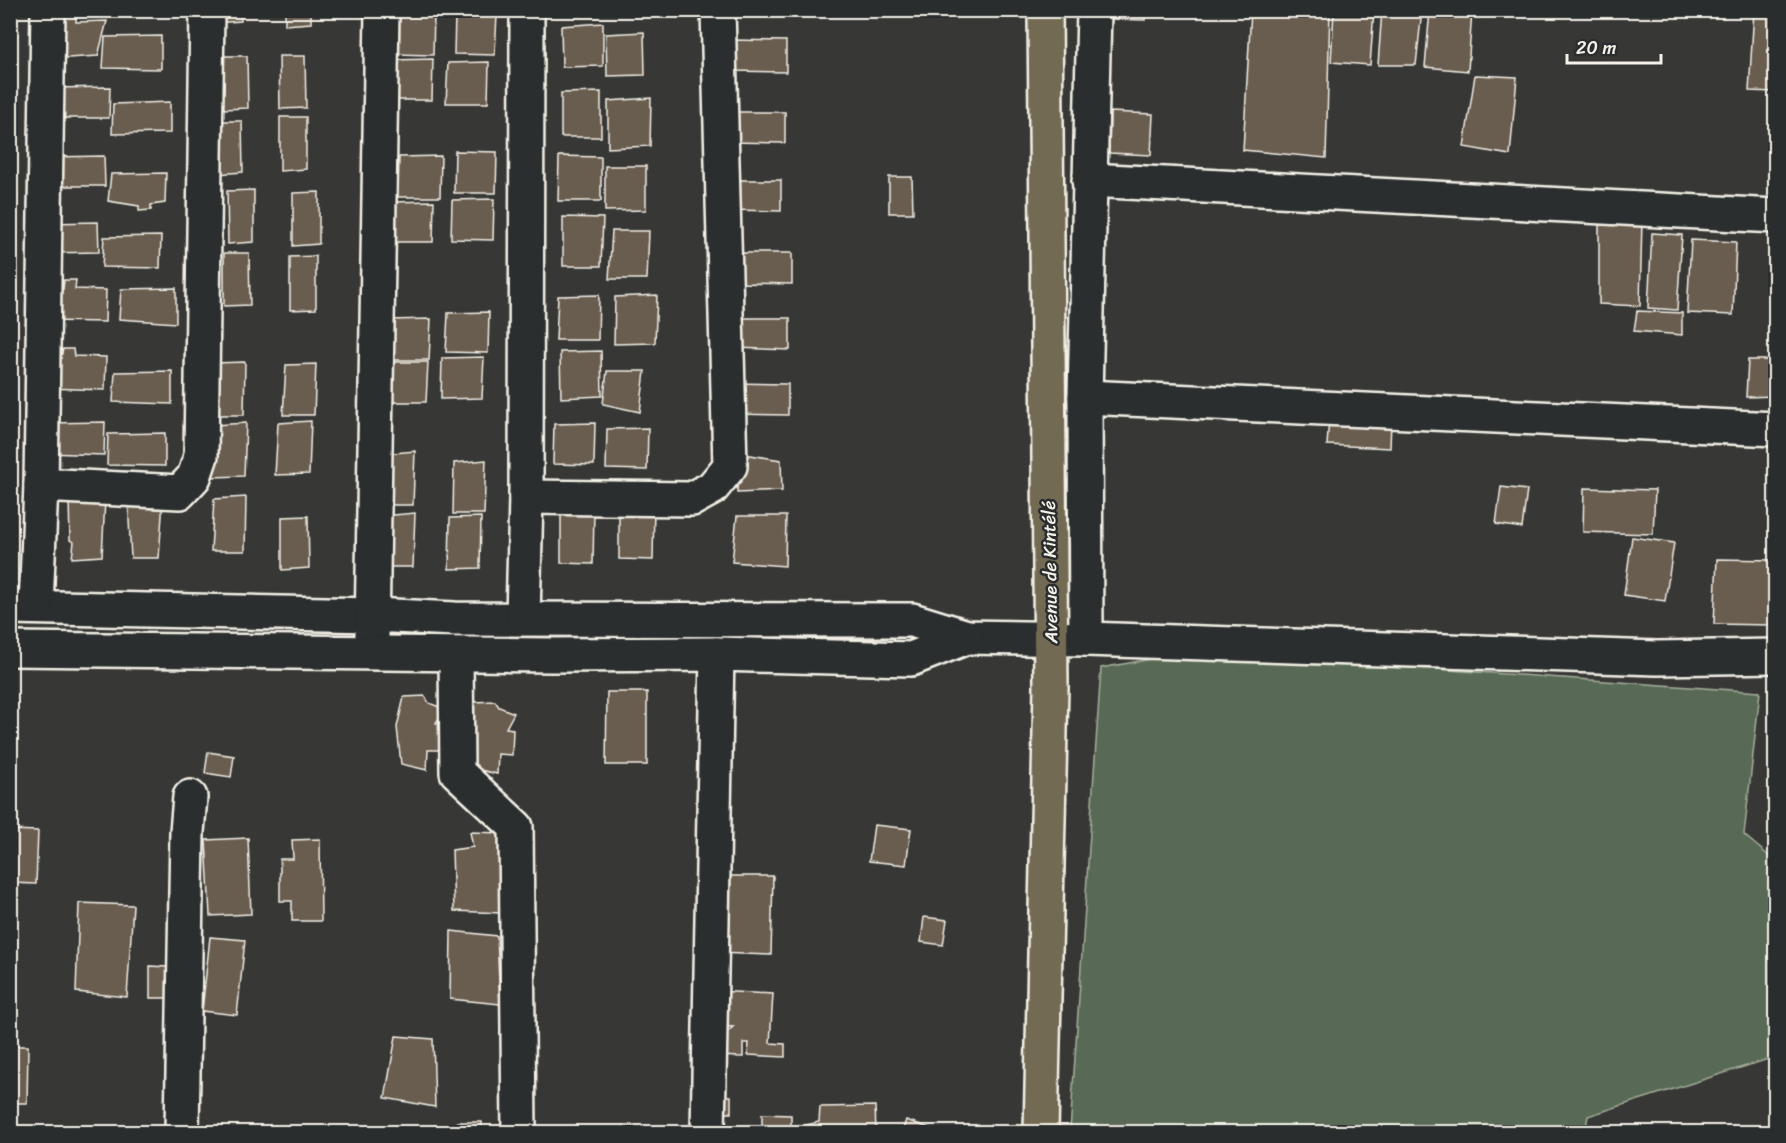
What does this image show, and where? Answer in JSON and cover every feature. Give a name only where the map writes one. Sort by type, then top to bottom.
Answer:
[{"type":"main road","name":"Avenue de Kintélé","points":[[1041,1132],[1051,640],[1045,10]]},
{"type":"street","points":[[48,10],[41,485],[23,607],[455,619],[912,620],[967,637],[1657,658],[1776,656]]},
{"type":"street","points":[[41,485],[180,492],[194,477],[201,456],[207,10]]},
{"type":"street","points":[[371,654],[382,10]]},
{"type":"street","points":[[523,618],[526,497],[527,10]]},
{"type":"street","points":[[526,497],[692,499],[712,488],[730,466],[718,10]]},
{"type":"street","points":[[1086,639],[1085,397],[1094,10]]},
{"type":"street","points":[[1089,180],[1776,216]]},
{"type":"street","points":[[1085,397],[1776,429]]},
{"type":"street","points":[[10,649],[456,655],[717,654],[911,659],[967,637]]},
{"type":"street","points":[[708,1132],[717,654]]},
{"type":"street","points":[[456,655],[457,772],[516,827],[519,1132]]},
{"type":"street","points":[[182,1132],[187,832],[190,797]]},
{"type":"green space","points":[[1174,655],[1435,669],[1760,692],[1744,835],[1775,861],[1775,1057],[1588,1116],[1585,1132],[1070,1132],[1101,668]]},
{"type":"building","points":[[76,10],[76,22],[107,21],[98,56],[53,59],[57,11]]},
{"type":"building","points":[[214,10],[240,10],[241,21],[214,23]]},
{"type":"building","points":[[285,10],[311,10],[311,23],[285,25]]},
{"type":"building","points":[[1110,10],[1146,10],[1145,20],[1109,19]]},
{"type":"building","points":[[1251,10],[1330,10],[1326,158],[1243,150]]},
{"type":"building","points":[[1334,10],[1374,10],[1370,65],[1331,62]]},
{"type":"building","points":[[1382,10],[1422,10],[1416,65],[1378,65]]},
{"type":"building","points":[[1430,10],[1472,10],[1468,71],[1425,67]]},
{"type":"building","points":[[1754,10],[1776,10],[1776,92],[1749,91]]},
{"type":"building","points":[[434,13],[433,55],[392,54],[393,14]]},
{"type":"building","points":[[497,14],[495,55],[454,54],[455,15]]},
{"type":"building","points":[[603,23],[603,66],[562,67],[561,26]]},
{"type":"building","points":[[644,32],[645,75],[607,76],[606,34]]},
{"type":"building","points":[[161,36],[161,69],[103,68],[105,37]]},
{"type":"building","points":[[731,40],[786,41],[786,72],[731,71]]},
{"type":"building","points":[[222,56],[247,56],[248,108],[222,109]]},
{"type":"building","points":[[279,56],[305,56],[306,108],[280,109]]},
{"type":"building","points":[[433,59],[432,100],[391,100],[392,60]]},
{"type":"building","points":[[489,62],[488,103],[446,103],[448,63]]},
{"type":"building","points":[[1475,75],[1517,77],[1510,155],[1464,147]]},
{"type":"building","points":[[110,87],[109,118],[52,118],[53,88]]},
{"type":"building","points":[[601,92],[601,137],[561,137],[561,93]]},
{"type":"building","points":[[651,98],[650,146],[608,148],[608,101]]},
{"type":"building","points":[[170,102],[170,133],[112,134],[113,104]]},
{"type":"building","points":[[730,112],[785,112],[785,143],[729,142]]},
{"type":"building","points":[[1110,112],[1153,114],[1151,155],[1109,153]]},
{"type":"building","points":[[280,117],[306,117],[306,169],[280,171]]},
{"type":"building","points":[[216,121],[242,121],[243,172],[217,174]]},
{"type":"building","points":[[455,151],[497,152],[496,193],[454,193]]},
{"type":"building","points":[[104,156],[105,186],[50,186],[50,157]]},
{"type":"building","points":[[441,156],[440,197],[398,197],[399,157]]},
{"type":"building","points":[[559,156],[601,157],[601,201],[558,201]]},
{"type":"building","points":[[605,166],[646,166],[646,210],[605,211]]},
{"type":"building","points":[[166,173],[165,203],[151,205],[151,210],[139,211],[139,206],[108,201],[111,174]]},
{"type":"building","points":[[889,177],[912,177],[913,213],[889,213]]},
{"type":"building","points":[[726,180],[781,180],[781,211],[725,210]]},
{"type":"building","points":[[254,190],[254,242],[228,244],[227,191]]},
{"type":"building","points":[[319,192],[319,244],[293,246],[293,193]]},
{"type":"building","points":[[494,199],[493,240],[451,239],[452,200]]},
{"type":"building","points":[[434,201],[433,242],[391,242],[392,202]]},
{"type":"building","points":[[563,217],[603,218],[601,266],[563,266]]},
{"type":"building","points":[[1642,218],[1640,306],[1599,304],[1599,219]]},
{"type":"building","points":[[98,222],[99,252],[49,253],[48,223]]},
{"type":"building","points":[[612,231],[649,231],[647,279],[609,279]]},
{"type":"building","points":[[1652,233],[1682,235],[1677,310],[1648,308]]},
{"type":"building","points":[[161,236],[160,268],[102,267],[104,237]]},
{"type":"building","points":[[1691,240],[1736,242],[1733,315],[1687,313]]},
{"type":"building","points":[[224,253],[249,253],[250,305],[224,306]]},
{"type":"building","points":[[737,253],[792,253],[792,284],[736,283]]},
{"type":"building","points":[[316,256],[316,309],[290,310],[290,257]]},
{"type":"building","points":[[64,280],[76,280],[75,289],[106,290],[105,322],[48,321],[49,291],[63,289]]},
{"type":"building","points":[[176,288],[176,323],[119,319],[121,289]]},
{"type":"building","points":[[599,295],[598,340],[556,340],[558,296]]},
{"type":"building","points":[[657,295],[655,343],[614,344],[615,297]]},
{"type":"building","points":[[1637,311],[1682,313],[1682,335],[1634,331]]},
{"type":"building","points":[[489,312],[488,353],[446,352],[448,313]]},
{"type":"building","points":[[736,318],[790,318],[790,350],[735,348]]},
{"type":"building","points":[[431,319],[429,360],[388,360],[389,320]]},
{"type":"building","points":[[63,349],[73,349],[74,356],[106,357],[105,390],[47,388],[49,358],[61,357]]},
{"type":"building","points":[[601,351],[602,396],[561,398],[560,352]]},
{"type":"building","points":[[484,357],[482,398],[441,399],[442,358]]},
{"type":"building","points":[[1748,360],[1776,360],[1776,396],[1746,397]]},
{"type":"building","points":[[245,362],[244,415],[211,415],[213,363]]},
{"type":"building","points":[[386,362],[428,362],[426,402],[385,402]]},
{"type":"building","points":[[316,364],[314,415],[283,415],[286,365]]},
{"type":"building","points":[[172,371],[172,404],[113,402],[115,372]]},
{"type":"building","points":[[607,371],[645,371],[640,412],[603,404]]},
{"type":"building","points":[[734,383],[788,384],[788,415],[733,414]]},
{"type":"building","points":[[1329,419],[1391,421],[1390,448],[1327,445]]},
{"type":"building","points":[[311,421],[309,474],[275,475],[278,423]]},
{"type":"building","points":[[105,422],[104,455],[46,453],[48,423]]},
{"type":"building","points":[[246,423],[244,476],[211,477],[214,425]]},
{"type":"building","points":[[595,423],[594,465],[553,464],[554,424]]},
{"type":"building","points":[[648,428],[647,470],[606,469],[607,429]]},
{"type":"building","points":[[165,433],[165,466],[107,465],[108,434]]},
{"type":"building","points":[[415,451],[413,505],[381,505],[383,454]]},
{"type":"building","points":[[738,453],[781,460],[782,491],[737,493]]},
{"type":"building","points":[[486,460],[484,514],[453,514],[454,463]]},
{"type":"building","points":[[1501,487],[1527,490],[1522,528],[1496,524]]},
{"type":"building","points":[[1584,488],[1655,490],[1653,534],[1583,532]]},
{"type":"building","points":[[246,497],[245,551],[211,551],[214,499]]},
{"type":"building","points":[[69,500],[105,500],[102,556],[72,558],[74,542],[70,540]]},
{"type":"building","points":[[128,501],[163,501],[159,558],[131,558]]},
{"type":"building","points":[[619,506],[654,506],[653,560],[619,559]]},
{"type":"building","points":[[561,510],[594,510],[593,564],[561,563]]},
{"type":"building","points":[[415,513],[413,567],[381,567],[383,516]]},
{"type":"building","points":[[308,516],[309,568],[282,570],[282,517]]},
{"type":"building","points":[[737,516],[786,516],[785,566],[732,562]]},
{"type":"building","points":[[481,517],[480,568],[449,569],[450,518]]},
{"type":"building","points":[[1632,537],[1674,543],[1665,601],[1624,595]]},
{"type":"building","points":[[1717,559],[1773,560],[1771,625],[1714,624]]},
{"type":"building","points":[[607,692],[647,692],[647,765],[606,765]]},
{"type":"building","points":[[425,696],[429,703],[444,709],[436,723],[443,724],[443,750],[428,750],[427,770],[401,764],[397,727],[404,697]]},
{"type":"building","points":[[495,701],[499,707],[514,713],[506,728],[513,729],[512,755],[498,754],[497,774],[471,768],[467,731],[474,702]]},
{"type":"building","points":[[208,752],[234,756],[231,777],[205,773]]},
{"type":"building","points":[[874,825],[911,829],[906,865],[869,861]]},
{"type":"building","points":[[10,830],[38,831],[36,884],[10,883]]},
{"type":"building","points":[[470,832],[502,833],[501,913],[454,911],[452,850],[473,847]]},
{"type":"building","points":[[248,838],[251,914],[210,916],[206,840]]},
{"type":"building","points":[[320,839],[321,921],[292,921],[292,901],[280,901],[280,859],[293,859],[292,840]]},
{"type":"building","points":[[718,876],[773,876],[771,955],[716,953]]},
{"type":"building","points":[[79,903],[133,905],[127,997],[76,992]]},
{"type":"building","points":[[924,917],[947,920],[943,945],[921,942]]},
{"type":"building","points":[[451,931],[497,936],[500,1004],[450,999]]},
{"type":"building","points":[[210,937],[245,940],[237,1015],[202,1011]]},
{"type":"building","points":[[150,966],[167,967],[167,998],[150,998]]},
{"type":"building","points":[[715,991],[773,994],[770,1043],[785,1044],[785,1057],[748,1055],[749,1043],[743,1043],[743,1057],[712,1056],[713,1044],[733,1027],[713,1026]]},
{"type":"building","points":[[396,1036],[433,1039],[435,1107],[385,1098]]},
{"type":"building","points":[[10,1046],[28,1046],[27,1103],[10,1103]]},
{"type":"building","points":[[713,1096],[731,1096],[731,1113],[713,1113]]},
{"type":"building","points":[[875,1106],[876,1132],[806,1132],[806,1125],[819,1122],[820,1107]]},
{"type":"building","points":[[762,1114],[791,1115],[791,1132],[762,1132]]},
{"type":"building","points":[[906,1120],[935,1130],[934,1132],[902,1132]]},
{"type":"building","points":[[457,1122],[482,1122],[482,1132],[457,1132]]},
{"type":"building","points":[[621,1127],[639,1127],[640,1132],[621,1132]]}]
